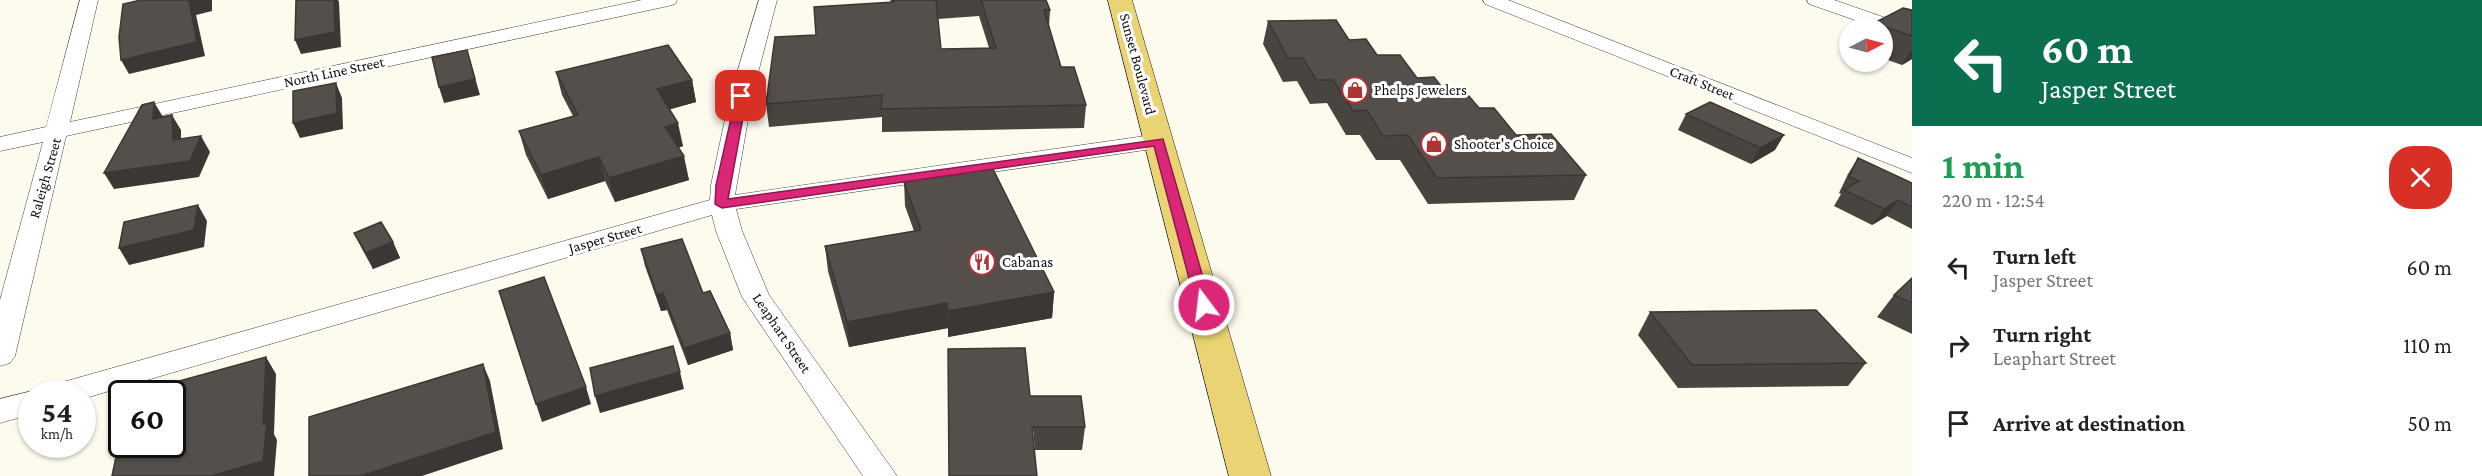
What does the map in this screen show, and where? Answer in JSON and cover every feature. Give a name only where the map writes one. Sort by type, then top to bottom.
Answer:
[{"type":"main road","name":"Sunset Boulevard","points":[[1120,0],[1251,476]]},
{"type":"street","name":"Raleigh Street","points":[[0,356],[89,0]]},
{"type":"street","name":"North Line Street","points":[[0,144],[590,8],[668,0]]},
{"type":"street","name":"Leaphart Street","points":[[768,0],[741,96],[723,185],[722,204],[729,231],[756,297],[882,476]]},
{"type":"street","name":"Craft Street","points":[[1492,0],[1912,166]]},
{"type":"street","points":[[1816,0],[1912,34]]},
{"type":"street","name":"Jasper Street","points":[[96,384],[722,204],[1159,141]]},
{"type":"street","points":[[0,411],[18,406]]},
{"type":"building","points":[[141,0],[192,0],[189,1],[197,42],[121,60],[119,37],[123,4]]},
{"type":"building","points":[[296,0],[334,0],[335,32],[295,40]]},
{"type":"building","points":[[893,0],[936,0],[941,49],[996,48],[981,0],[1046,0],[1050,10],[1044,10],[1061,67],[1074,67],[1086,105],[881,109],[882,95],[766,104],[775,37],[816,35],[814,7],[894,2]]},
{"type":"building","points":[[1903,8],[1912,10],[1912,36],[1893,30],[1893,18],[1884,18]]},
{"type":"building","points":[[1336,20],[1349,40],[1366,39],[1377,55],[1400,55],[1417,78],[1434,77],[1448,95],[1468,95],[1479,108],[1494,108],[1516,135],[1551,134],[1586,175],[1437,178],[1408,135],[1383,136],[1367,110],[1353,111],[1333,80],[1316,80],[1303,58],[1288,58],[1268,21]]},
{"type":"building","points":[[668,45],[692,80],[657,89],[678,123],[665,127],[684,156],[609,178],[599,157],[541,175],[519,131],[578,115],[556,72]]},
{"type":"building","points":[[467,50],[475,79],[439,87],[432,57]]},
{"type":"building","points":[[336,83],[337,113],[293,123],[293,91]]},
{"type":"building","points":[[154,102],[153,119],[172,115],[173,140],[201,136],[190,161],[104,173],[142,105]]},
{"type":"building","points":[[1710,102],[1784,135],[1760,148],[1686,114]]},
{"type":"building","points":[[1858,158],[1912,183],[1912,207],[1898,200],[1884,209],[1844,190],[1859,181],[1849,177]]},
{"type":"building","points":[[993,169],[1054,292],[948,311],[947,303],[847,322],[825,246],[921,230],[904,182]]},
{"type":"building","points":[[198,205],[194,230],[119,248],[124,222]]},
{"type":"building","points":[[381,222],[393,242],[366,253],[354,233]]},
{"type":"building","points":[[682,239],[703,293],[710,291],[730,333],[684,348],[663,293],[657,295],[641,249]]},
{"type":"building","points":[[544,277],[586,387],[536,404],[499,291]]},
{"type":"building","points":[[1912,278],[1912,303],[1894,295]]},
{"type":"building","points":[[1816,310],[1866,363],[1692,365],[1650,312]]},
{"type":"building","points":[[673,346],[680,372],[595,396],[590,368]]},
{"type":"building","points":[[1025,348],[1030,396],[1081,396],[1085,427],[1032,427],[1037,476],[949,476],[948,349]]},
{"type":"building","points":[[266,357],[263,424],[267,423],[263,461],[211,476],[112,476],[116,458],[186,458],[186,380],[183,380]]},
{"type":"building","points":[[483,364],[496,432],[361,476],[309,476],[309,417]]},
{"type":"place","name":"Phelps Jewelers","points":[[1355,90]]},
{"type":"place","name":"Shooter's Choice","points":[[1434,144]]},
{"type":"place","name":"Cabanas","points":[[982,262]]},
{"type":"route","points":[[741,96],[723,185],[722,204],[1159,141],[1204,305]]}]
